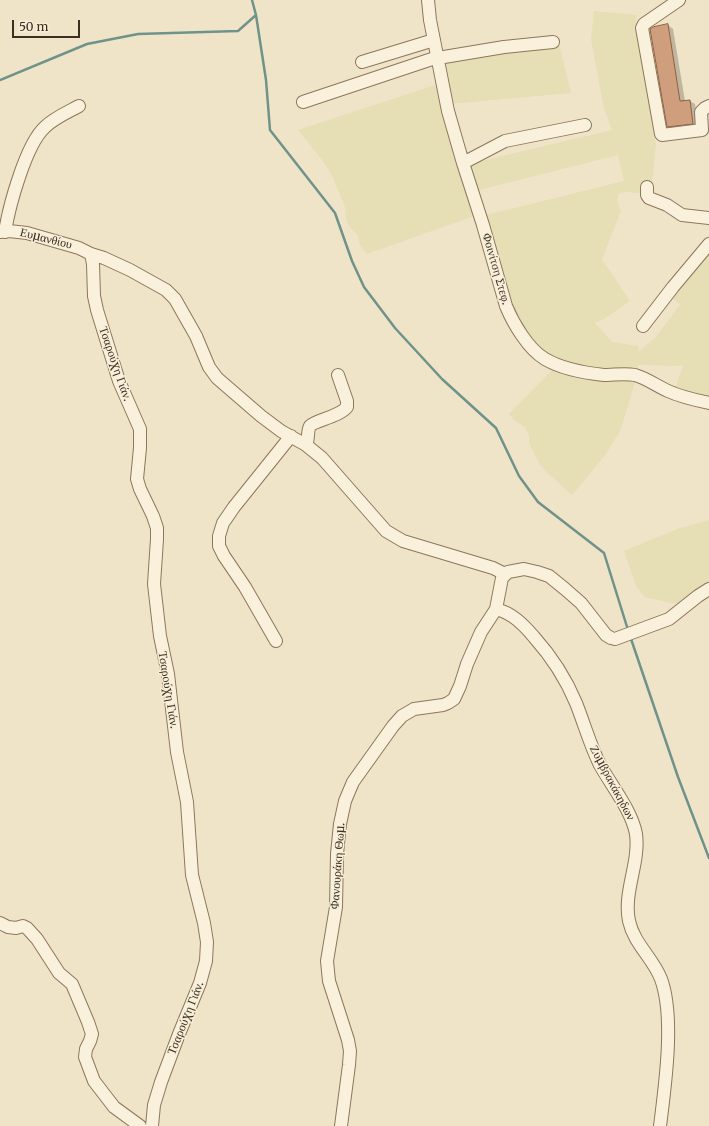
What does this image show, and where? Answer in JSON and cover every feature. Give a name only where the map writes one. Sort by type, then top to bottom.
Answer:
[{"type":"street","name":"Φοινίτση Στεφ.","points":[[428,0],[448,112],[506,306],[518,328],[536,351],[546,360],[565,368],[604,375],[635,375],[671,393],[709,404]]},
{"type":"street","points":[[679,0],[644,24],[642,30],[661,134],[702,130],[701,112],[709,106]]},
{"type":"street","points":[[362,62],[434,40]]},
{"type":"street","points":[[302,102],[438,58],[504,47],[553,42]]},
{"type":"street","points":[[2,232],[8,210],[29,151],[46,126],[79,106]]},
{"type":"street","points":[[463,163],[505,141],[585,125]]},
{"type":"street","points":[[647,187],[647,195],[649,198],[667,205],[679,214],[687,217],[709,218]]},
{"type":"street","name":"Ευμανθίου","points":[[2,232],[19,232],[39,236],[78,248],[104,258],[157,284],[170,293],[175,300],[193,331],[207,363],[217,378],[261,416],[306,445],[322,458],[377,522],[391,535],[403,541],[493,568],[505,574]]},
{"type":"street","points":[[643,326],[676,282],[709,244]]},
{"type":"street","name":"Τσαρούχη Γιάν.","points":[[91,254],[93,264],[94,296],[97,310],[119,381],[140,429],[137,479],[157,528],[154,584],[160,636],[168,674],[177,752],[187,802],[192,875],[204,923],[207,942],[206,961],[200,983],[161,1082],[154,1104],[152,1126]]},
{"type":"street","points":[[306,445],[309,429],[312,424],[342,412],[347,407],[347,402],[338,374]]},
{"type":"street","points":[[276,641],[245,587],[220,550],[219,536],[223,524],[234,507],[291,436]]},
{"type":"street","points":[[505,574],[514,570],[524,569],[549,576],[581,604],[607,637],[614,639],[619,639],[669,619],[709,589]]},
{"type":"street","name":"Φανουράκη Θωμ.","points":[[341,1126],[350,1065],[350,1051],[348,1040],[329,981],[327,966],[336,907],[338,838],[345,801],[348,791],[357,776],[398,721],[414,709],[443,705],[454,698],[481,632],[496,609],[500,583],[505,574]]},
{"type":"street","name":"Ζυμβρακάκηδων","points":[[496,609],[509,614],[526,628],[542,646],[558,668],[570,690],[600,764],[630,816],[634,827],[637,842],[629,892],[629,922],[639,944],[661,979],[667,1008],[665,1081],[660,1126]]},
{"type":"street","points":[[0,923],[8,927],[23,926],[27,928],[37,939],[59,973],[72,984],[92,1034],[86,1049],[85,1057],[94,1081],[114,1107],[140,1126]]},
{"type":"shaded area","points":[[594,11],[637,15],[635,27],[656,144],[651,194],[627,192],[619,193],[617,201],[621,211],[602,259],[630,301],[604,319],[595,323],[612,342],[638,346],[639,351],[655,338],[680,305],[669,295],[709,247],[709,400],[674,391],[683,366],[638,365],[637,372],[603,372],[545,357],[526,334],[509,307],[482,216],[624,181],[618,155],[475,191],[468,164],[612,130],[604,109],[591,39]]},
{"type":"shaded area","points":[[559,44],[571,93],[450,104],[442,60],[532,46]]},
{"type":"shaded area","points":[[438,84],[477,215],[367,254],[360,245],[358,236],[346,220],[345,207],[332,175],[298,130]]},
{"type":"shaded area","points":[[555,367],[636,379],[621,429],[606,454],[572,495],[540,465],[529,443],[529,436],[525,427],[515,421],[509,414]]},
{"type":"shaded area","points":[[709,520],[709,585],[682,603],[670,603],[645,597],[637,588],[624,551],[680,528]]},
{"type":"building","points":[[668,24],[680,101],[690,100],[693,124],[667,127],[650,29]]},
{"type":"waterway","points":[[252,0],[256,15],[266,80],[270,130],[335,213],[352,261],[364,287],[395,328],[442,379],[496,428],[519,476],[538,502],[604,553],[628,630]]},
{"type":"waterway","points":[[0,80],[87,44],[138,34],[238,31],[256,15]]},
{"type":"waterway","points":[[630,636],[678,777],[709,858]]}]
